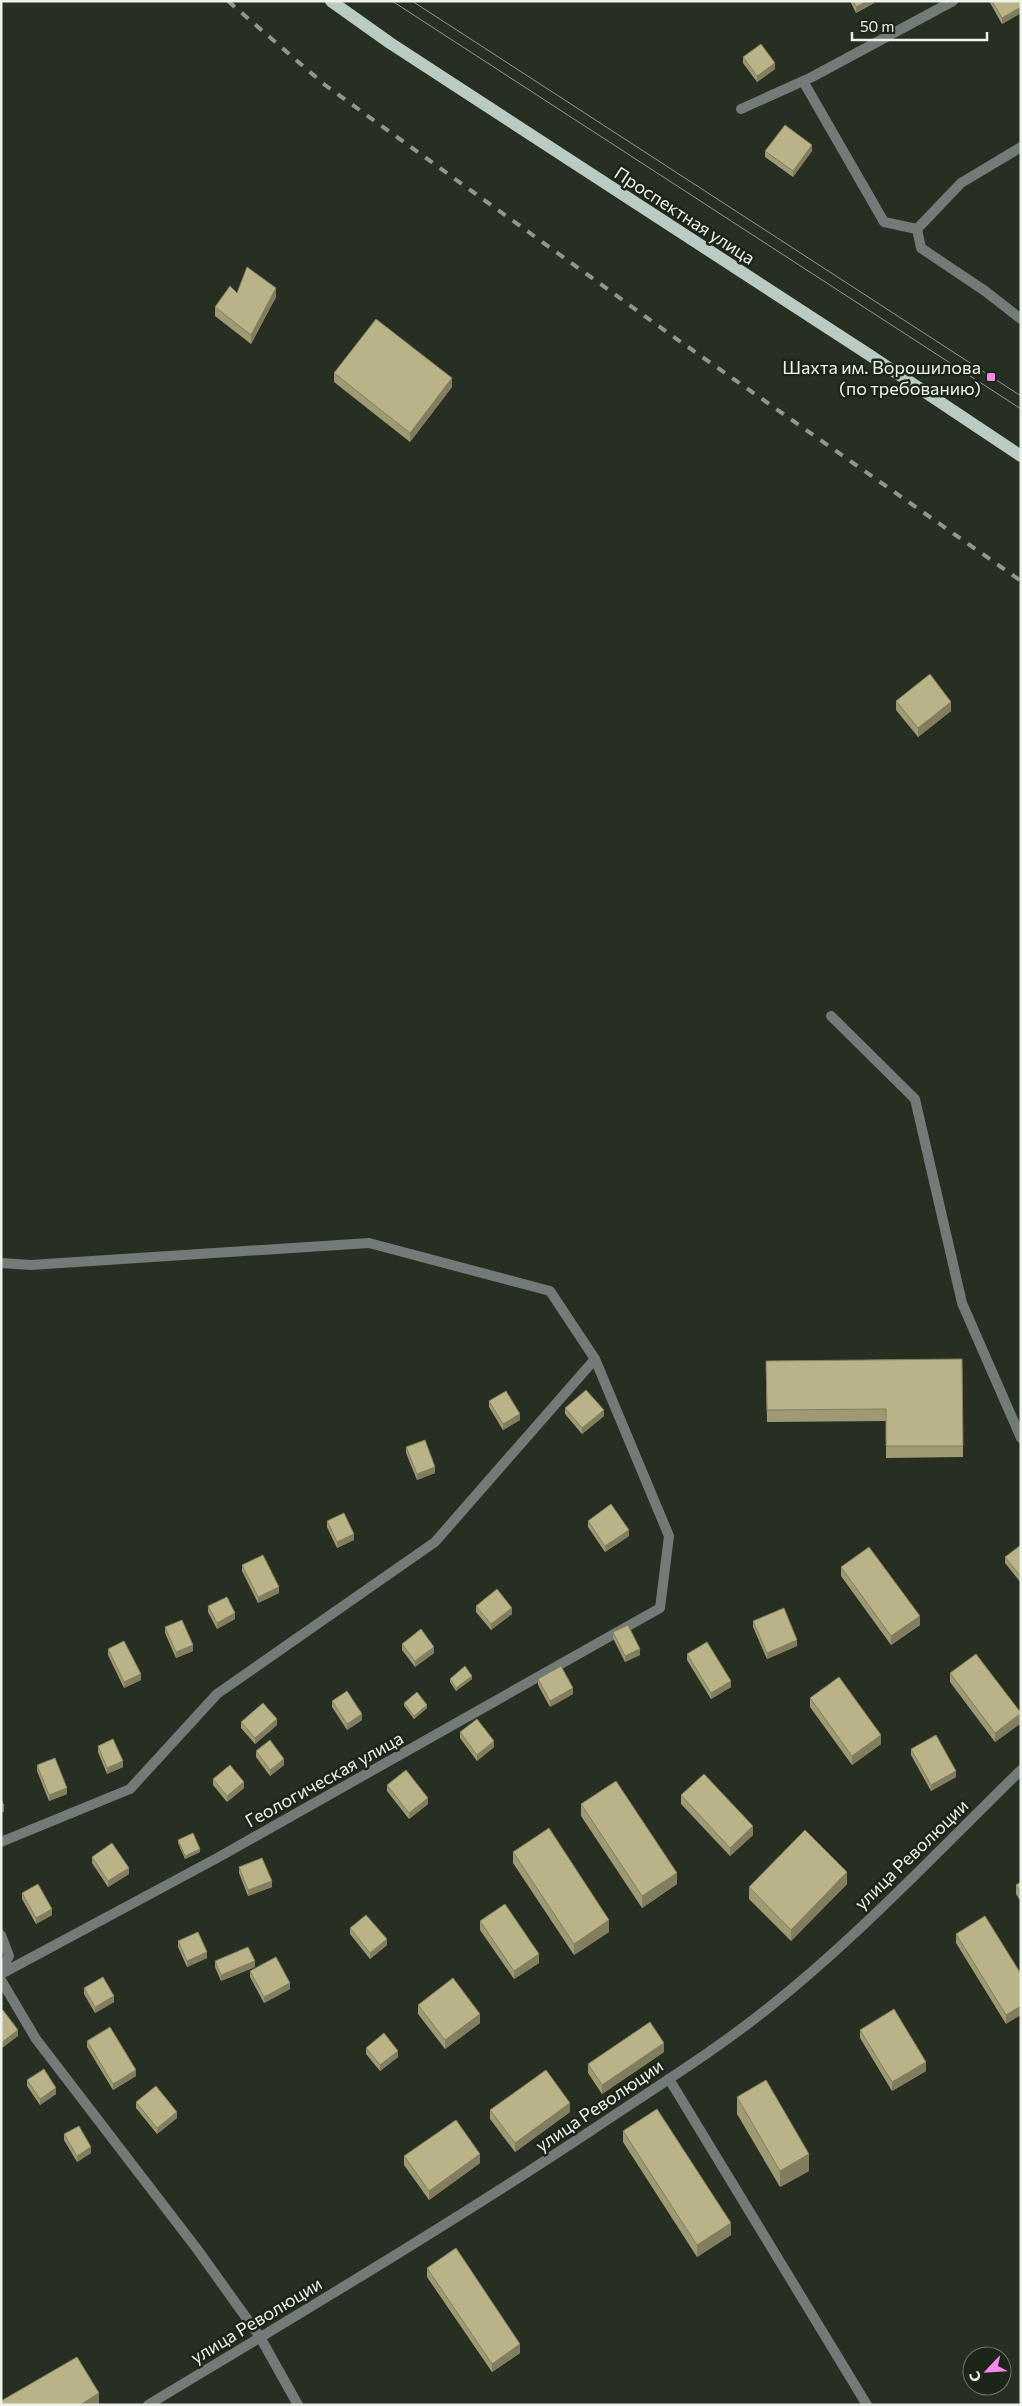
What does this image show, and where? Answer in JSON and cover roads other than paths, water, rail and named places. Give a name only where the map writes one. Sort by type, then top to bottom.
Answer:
[{"type":"main road","name":"Проспектная улица","points":[[330,1],[407,54],[1021,456]]},
{"type":"street","points":[[741,109],[803,81],[952,1]]},
{"type":"street","points":[[803,81],[884,222],[917,229]]},
{"type":"street","points":[[917,229],[961,183],[1021,147]]},
{"type":"street","points":[[917,229],[921,248],[1021,319]]},
{"type":"street","points":[[831,1016],[915,1099],[962,1303],[1021,1438]]},
{"type":"street","points":[[1,1263],[32,1265],[368,1243],[550,1291],[595,1359],[435,1542],[217,1694],[130,1789],[1,1842]]},
{"type":"street","name":"Геологическая улица","points":[[1,1972],[219,1856],[660,1608],[669,1536],[595,1359]]},
{"type":"street","name":"улица Революции","points":[[148,2405],[536,2167],[767,2010],[888,1900],[1021,1770]]},
{"type":"street","points":[[1,1935],[9,1956],[1,1972]]},
{"type":"street","points":[[1,1980],[36,2039],[197,2249],[260,2337],[298,2405]]},
{"type":"street","points":[[669,2078],[868,2405]]},
{"type":"tram line","points":[[392,1],[1021,409]]},
{"type":"tram line","points":[[412,1],[1021,396]]},
{"type":"railway","points":[[228,1],[325,85],[671,335],[1021,581]]},
{"type":"place","name":"Шахта им. Ворошилова (по требованию)","points":[[991,377]]}]
